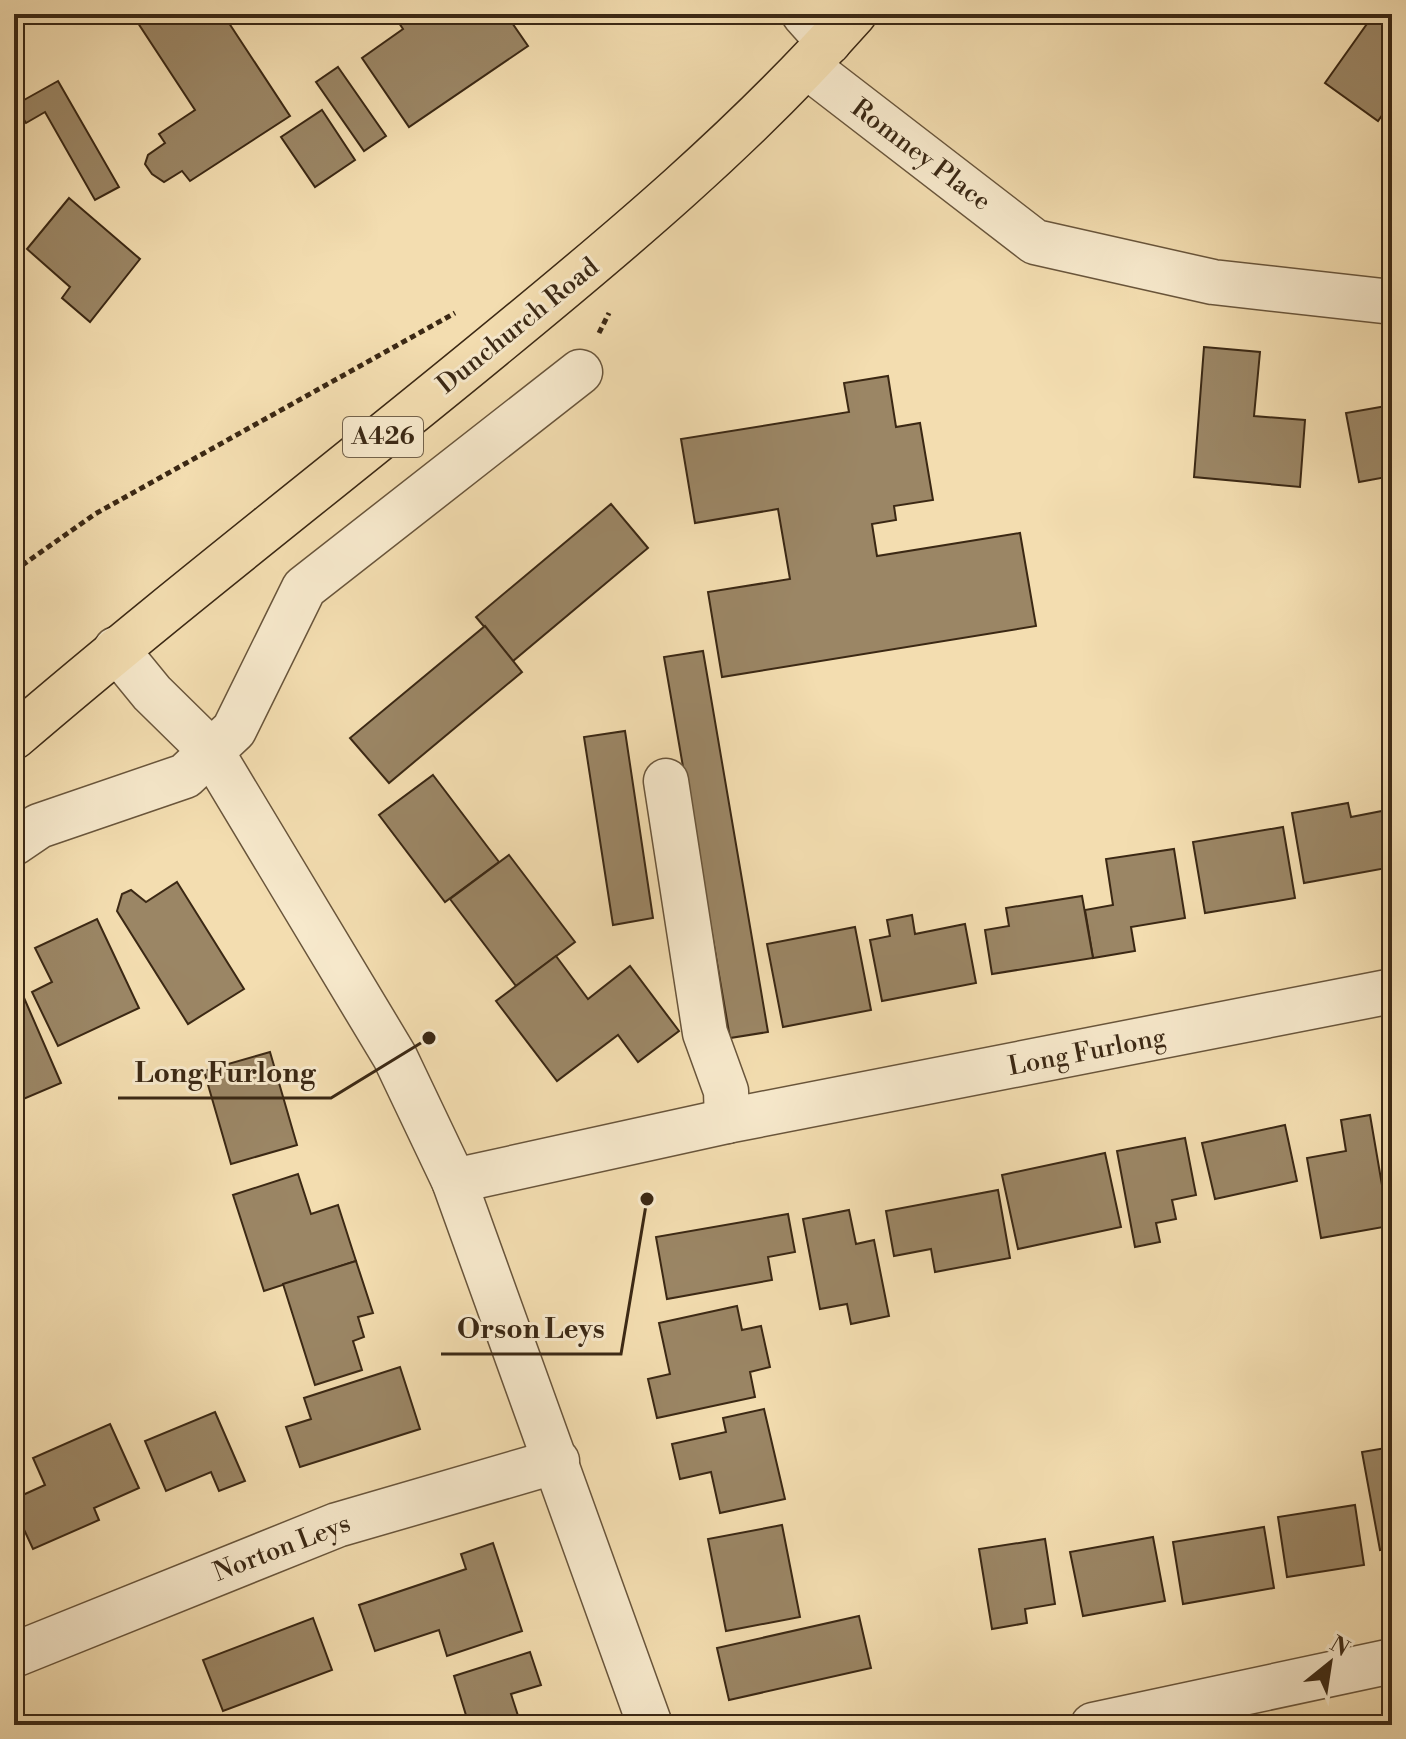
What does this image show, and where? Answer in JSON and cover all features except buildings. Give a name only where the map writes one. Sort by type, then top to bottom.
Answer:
[{"type":"highway","name":"Dunchurch Road","points":[[14,737],[116,649],[315,492],[646,221],[824,34]]},
{"type":"street","name":"Romney Place","points":[[824,34],[1035,242],[1213,282],[1392,302]]},
{"type":"street","points":[[14,843],[39,826],[185,776],[234,730],[304,588],[580,372]]},
{"type":"street","points":[[116,649],[152,693],[211,751],[286,871],[395,1057],[454,1181],[650,1725]]},
{"type":"street","points":[[666,781],[705,1033],[726,1091],[727,1121]]},
{"type":"street","name":"Long Furlong","points":[[454,1181],[727,1121],[1392,991]]},
{"type":"street","name":"Norton Leys","points":[[14,1655],[337,1525],[557,1461]]},
{"type":"street","points":[[1093,1725],[1392,1661]]},
{"type":"path","points":[[14,571],[95,514],[469,305]]},
{"type":"place","name":"Long Furlong","points":[[429,1038]]},
{"type":"place","name":"Orson Leys","points":[[647,1199]]}]
